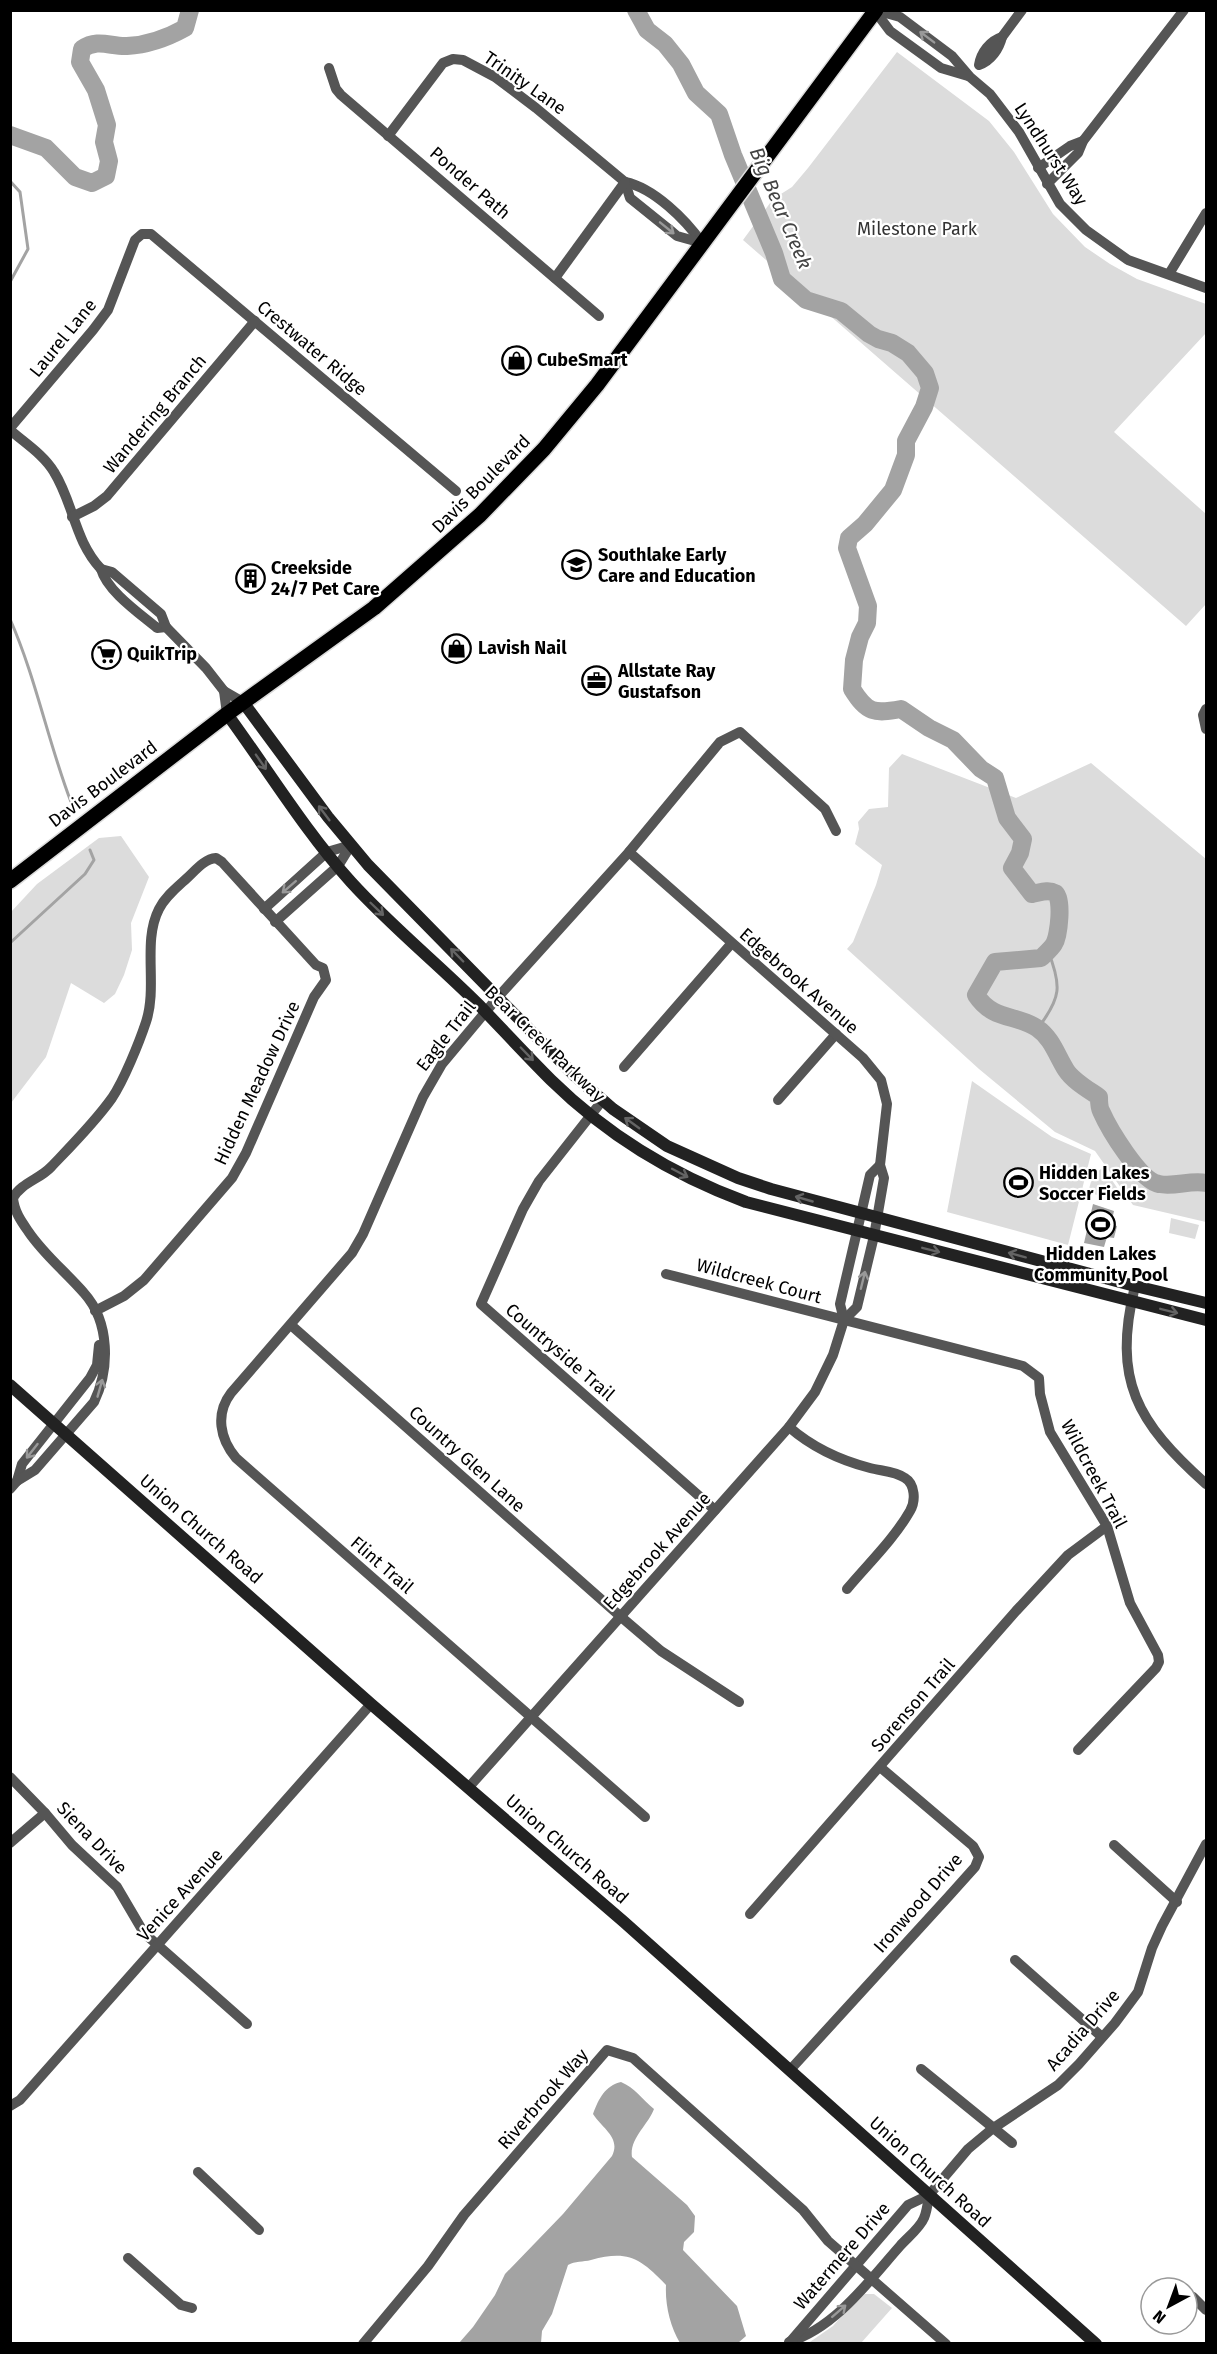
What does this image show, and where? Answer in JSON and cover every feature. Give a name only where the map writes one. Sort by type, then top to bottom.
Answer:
[{"type":"main road","name":"Davis Boulevard","points":[[10,882],[227,714],[374,608],[480,515],[544,449],[597,385],[875,11]]},
{"type":"main road","name":"Bear Creek Parkway","points":[[243,702],[351,845],[548,1049],[602,1101],[663,1143],[756,1185],[1206,1303]]},
{"type":"main road","name":"Bear Creek Parkway","points":[[227,714],[327,852],[370,902],[486,1012],[551,1080],[632,1146],[701,1184],[746,1202],[1206,1320]]},
{"type":"main road","name":"Union Church Road","points":[[10,1385],[790,2070],[1096,2343]]},
{"type":"street","points":[[970,77],[993,40],[1002,37],[1022,10]]},
{"type":"street","points":[[1047,183],[1077,153],[1083,141],[1184,10]]},
{"type":"street","name":"Lyndhurst Way","points":[[875,11],[890,31],[941,68],[970,77]]},
{"type":"street","name":"Lyndhurst Way","points":[[875,11],[900,17],[952,56],[970,77],[990,94],[1008,115],[1047,183],[1071,217],[1128,260],[1206,288]]},
{"type":"street","name":"Trinity Lane","points":[[388,135],[443,63],[460,59],[495,77],[626,182],[639,185],[687,223],[702,243]]},
{"type":"street","name":"Ponder Path","points":[[329,68],[336,89],[341,95],[599,316]]},
{"type":"street","points":[[1038,168],[1070,146],[1083,141]]},
{"type":"street","points":[[555,278],[626,182]]},
{"type":"street","name":"Trinity Lane","points":[[626,182],[630,198],[677,236],[702,243]]},
{"type":"street","points":[[649,213],[659,201]]},
{"type":"street","points":[[1169,274],[1206,213]]},
{"type":"street","name":"Crestwater Ridge","points":[[146,233],[157,237],[456,490]]},
{"type":"street","name":"Laurel Lane","points":[[10,429],[100,321],[113,298],[135,240],[146,233]]},
{"type":"street","name":"Wandering Branch","points":[[72,517],[94,507],[107,496],[255,321]]},
{"type":"street","name":"Bear Creek Parkway","points":[[10,429],[43,458],[54,471],[87,552],[101,569],[112,572],[161,614],[166,627],[206,668],[224,691],[243,702]]},
{"type":"street","name":"Bear Creek Parkway","points":[[224,691],[227,714]]},
{"type":"street","points":[[1205,712],[1206,729]]},
{"type":"street","name":"Eagle Trail","points":[[221,1430],[223,1410],[228,1398],[292,1326],[352,1253],[363,1234],[431,1079],[448,1055],[629,852],[720,742],[740,732],[825,809],[836,831]]},
{"type":"street","points":[[264,909],[327,852],[351,845]]},
{"type":"street","points":[[275,921],[338,866],[351,845]]},
{"type":"street","name":"Edgebrook Avenue","points":[[469,1787],[808,1403],[833,1355],[844,1320],[857,1307],[874,1236],[884,1178],[880,1165],[887,1104],[881,1080],[863,1058],[629,852]]},
{"type":"street","name":"Hidden Meadow Drive","points":[[216,858],[264,909],[316,964],[323,968],[326,978],[314,997],[246,1153],[223,1190],[144,1280],[124,1296],[95,1311],[85,1294],[34,1240],[16,1213],[13,1198],[21,1188],[46,1172],[113,1096],[149,1013],[152,983],[152,933],[155,917],[174,890],[207,860],[216,858]]},
{"type":"street","points":[[624,1067],[731,944]]},
{"type":"street","points":[[778,1100],[836,1034]]},
{"type":"street","name":"Countryside Trail","points":[[602,1101],[544,1172],[534,1188],[482,1304],[715,1510]]},
{"type":"street","name":"Edgebrook Avenue","points":[[844,1320],[840,1304],[870,1175],[880,1165]]},
{"type":"street","name":"Wildcreek Court","points":[[666,1274],[844,1320]]},
{"type":"street","points":[[1135,1286],[1126,1326],[1126,1358],[1129,1378],[1136,1397],[1161,1440],[1206,1484]]},
{"type":"street","points":[[14,1485],[35,1470],[88,1411],[99,1393],[106,1356],[100,1323],[95,1311]]},
{"type":"street","name":"Wildcreek Trail","points":[[844,1320],[1023,1366],[1039,1378],[1040,1394],[1050,1432],[1107,1526],[1130,1603],[1158,1655],[1156,1668],[1078,1750]]},
{"type":"street","points":[[14,1485],[22,1464],[94,1372],[98,1358],[100,1323]]},
{"type":"street","name":"Country Glen Lane","points":[[292,1326],[661,1651],[739,1702]]},
{"type":"street","points":[[789,1427],[804,1440],[828,1455],[894,1473],[906,1479],[914,1490],[912,1508],[906,1517],[847,1589]]},
{"type":"street","name":"Flint Trail","points":[[221,1430],[227,1446],[236,1458],[645,1817]]},
{"type":"street","name":"Sorenson Trail","points":[[750,1914],[1068,1555],[1107,1526]]},
{"type":"street","name":"Venice Avenue","points":[[11,2106],[20,2100],[371,1704]]},
{"type":"street","name":"Ironwood Drive","points":[[790,2070],[975,1867],[979,1857],[973,1846],[880,1767]]},
{"type":"street","name":"Siena Drive","points":[[10,1778],[45,1813],[72,1845],[117,1887],[144,1933],[247,2024]]},
{"type":"street","points":[[10,1843],[45,1813]]},
{"type":"street","name":"Acadia Drive","points":[[929,2195],[968,2149],[992,2128],[1058,2085],[1079,2064],[1138,1992],[1152,1948],[1206,1844]]},
{"type":"street","points":[[1114,1845],[1177,1902]]},
{"type":"street","points":[[1015,1960],[1102,2037]]},
{"type":"street","name":"Riverbrook Way","points":[[363,2343],[428,2266],[464,2215],[607,2050],[633,2058],[803,2210],[828,2241],[856,2265]]},
{"type":"street","points":[[921,2069],[1012,2143]]},
{"type":"street","points":[[198,2172],[259,2230]]},
{"type":"street","name":"Watermere Drive","points":[[788,2343],[908,2205],[929,2195]]},
{"type":"street","name":"Watermere Drive","points":[[788,2343],[802,2339],[818,2328],[841,2310],[871,2279],[924,2218],[929,2195]]},
{"type":"street","points":[[128,2258],[181,2305],[192,2308]]},
{"type":"street","points":[[856,2265],[946,2343]]},
{"type":"green space","name":"Milestone Park","points":[[897,52],[989,121],[1014,152],[1053,214],[1085,247],[1137,279],[1206,304],[1206,333],[1114,432],[1206,514],[1206,604],[1186,626],[743,240],[773,199],[792,187],[808,168]]},
{"type":"green space","points":[[902,754],[1016,798],[1091,763],[1206,859],[1206,1222],[1133,1205],[1095,1151],[1055,1132],[979,1069],[847,949],[853,942],[882,865],[855,844],[859,829],[858,822],[869,809],[888,807],[889,768]]},
{"type":"green space","points":[[121,836],[149,877],[131,923],[132,950],[124,975],[115,994],[104,1003],[71,983],[46,1057],[11,1103],[11,912],[37,884],[99,838]]},
{"type":"green space","name":"Hidden Lakes Soccer Fields","points":[[972,1081],[1052,1137],[1091,1154],[1068,1245],[947,1212]]},
{"type":"green space","points":[[1101,1169],[1105,1170],[1118,1189],[1113,1200],[1088,1192],[1093,1175]]},
{"type":"green space","points":[[1171,1218],[1199,1225],[1195,1239],[1169,1233]]},
{"type":"green space","points":[[865,2294],[874,2294],[892,2308],[861,2343],[807,2344],[833,2326],[853,2303]]},
{"type":"shaded area","name":"Hidden Lakes Community Pool","points":[[1093,1204],[1114,1211],[1111,1224],[1117,1226],[1114,1238],[1107,1237],[1104,1247],[1084,1243]]},
{"type":"shaded area","points":[[621,2082],[654,2109],[633,2144],[632,2157],[687,2205],[695,2216],[694,2232],[684,2242],[683,2250],[737,2306],[746,2336],[738,2343],[680,2343],[669,2315],[666,2285],[641,2263],[624,2256],[615,2256],[568,2265],[552,2314],[542,2331],[541,2343],[459,2343],[495,2295],[505,2274],[563,2214],[612,2156],[613,2139],[593,2114],[603,2094],[611,2086]]},
{"type":"waterway","name":"Big Bear Creek","points":[[10,135],[46,148],[75,177],[92,183],[106,176],[109,161],[104,142],[107,125],[96,90],[80,62],[82,49],[99,43],[135,45],[164,38],[185,28],[190,10]]},
{"type":"waterway","name":"Big Bear Creek","points":[[636,10],[647,30],[665,44],[681,64],[696,93],[719,114],[733,155],[774,253],[782,279],[806,300],[841,311],[869,334],[892,343],[908,353],[925,373],[930,388],[924,407],[906,441],[906,455],[893,490],[865,524],[849,538],[847,548],[868,606],[867,623],[860,637],[854,660],[852,689],[862,703],[872,710],[901,709],[929,728],[953,740],[981,769],[995,778],[1007,818],[1023,839],[1020,853],[1012,868],[1032,894],[1049,891],[1057,896],[1060,909],[1059,926],[1056,940],[1051,948],[1041,958],[995,962],[976,995],[997,1013],[1029,1024],[1042,1032],[1069,1074],[1099,1097],[1100,1109],[1118,1141],[1134,1164],[1151,1181],[1165,1185],[1206,1183]]},
{"type":"waterway","points":[[10,181],[20,192],[28,249],[10,282]]},
{"type":"waterway","points":[[10,619],[27,664],[71,802]]},
{"type":"waterway","points":[[10,943],[85,874],[94,860],[90,850]]},
{"type":"waterway","points":[[1038,1028],[1046,1018],[1057,991],[1056,974],[1048,951]]},
{"type":"place","name":"CubeSmart","points":[[516,360]]},
{"type":"place","name":"Southlake Early Care and Education","points":[[577,565]]},
{"type":"place","name":"Creekside 24/7 Pet Care","points":[[250,578]]},
{"type":"place","name":"Lavish Nail","points":[[457,648]]},
{"type":"place","name":"QuikTrip","points":[[106,654]]},
{"type":"place","name":"Allstate Ray Gustafson","points":[[597,681]]},
{"type":"place","name":"Hidden Lakes Soccer Fields","points":[[1018,1183]]},
{"type":"place","name":"Hidden Lakes Community Pool","points":[[1101,1225]]}]
